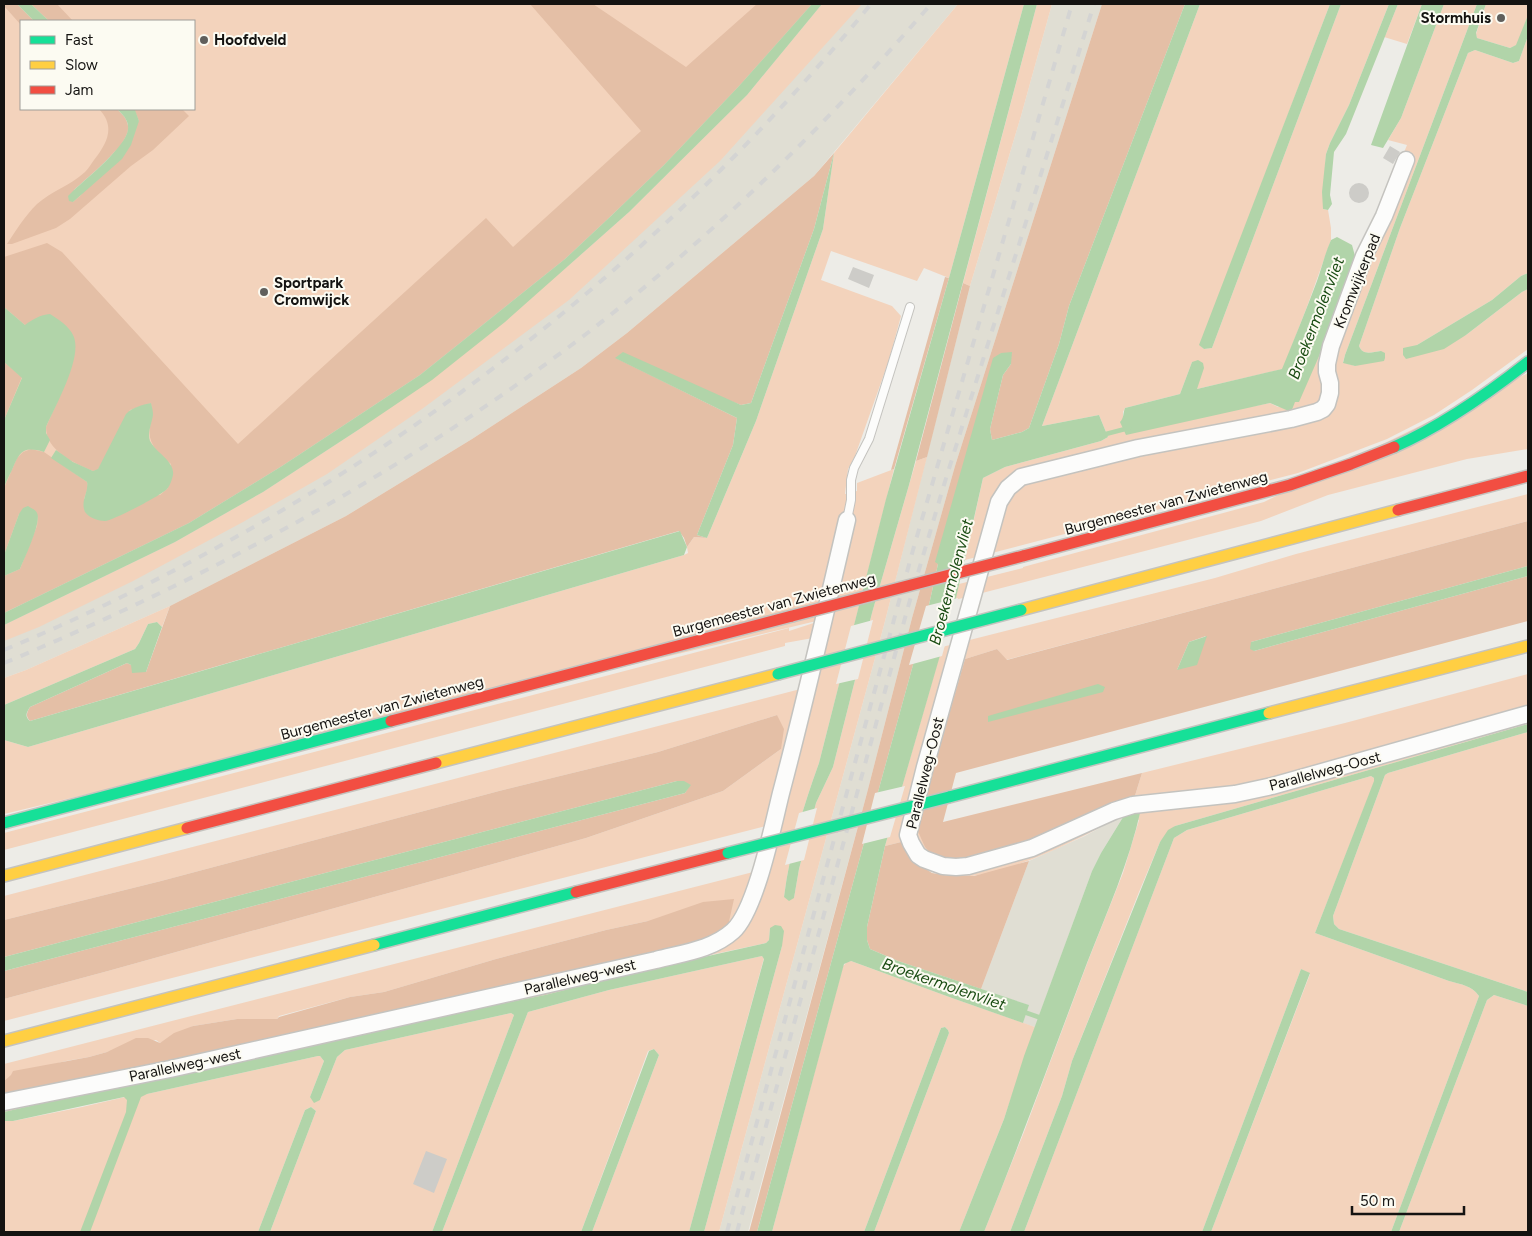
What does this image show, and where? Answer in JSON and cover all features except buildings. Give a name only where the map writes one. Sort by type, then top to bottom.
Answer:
[{"type":"main road","name":"Burgemeester van Zwietenweg","points":[[4,823],[1281,488],[1354,463],[1409,440],[1476,401],[1528,362]]},
{"type":"main road","points":[[4,876],[1528,476]]},
{"type":"main road","points":[[4,1040],[1528,646]]},
{"type":"street","name":"Kromwijkerpad","points":[[1327,404],[1330,388],[1327,364],[1331,346],[1364,256],[1384,216],[1406,160]]},
{"type":"street","name":"Parallelweg-Oost","points":[[1327,404],[1317,412],[1291,419],[1138,448],[1021,477],[1008,488],[998,502],[908,835],[918,855],[943,866],[968,866],[1032,848],[1114,811],[1133,805],[1235,794],[1272,786],[1528,714]]},
{"type":"street","name":"Parallelweg-west","points":[[4,1102],[170,1069],[656,960],[711,946],[734,931],[752,900],[761,870],[809,684],[847,520]]},
{"type":"lane","points":[[847,520],[851,500],[850,480],[869,439],[910,308]]},
{"type":"shaded area","name":"Sportpark Cromwijck","points":[[4,4],[17,4],[33,20],[20,20],[20,110],[118,110],[126,119],[74,190],[101,179],[135,110],[195,110],[195,20],[48,20],[31,4],[812,4],[739,86],[664,165],[4,613]]},
{"type":"shaded area","points":[[4,4],[17,4],[33,20],[20,20],[20,24]]},
{"type":"shaded area","points":[[31,4],[57,4],[72,20],[48,20]]},
{"type":"shaded area","points":[[530,4],[593,4],[686,67],[757,4],[812,4],[739,86],[664,165],[611,216],[565,259],[420,375],[282,466],[189,523],[4,613],[4,576],[20,569],[37,526],[38,517],[19,514],[4,555],[4,488],[17,458],[23,452],[31,449],[44,452],[87,482],[88,487],[84,499],[160,495],[168,488],[171,464],[158,452],[150,439],[151,403],[130,410],[98,470],[93,471],[70,460],[62,455],[51,443],[46,427],[62,391],[25,325],[4,307],[4,257],[47,243],[62,252],[238,444],[486,218],[513,247],[641,131]]},
{"type":"shaded area","points":[[812,4],[958,4],[814,176],[627,333],[581,368],[472,439],[346,516],[170,606],[4,678],[4,613],[18,606],[611,216]]},
{"type":"shaded area","points":[[822,4],[862,4],[720,161],[569,300],[422,409],[327,474],[133,581],[39,627],[4,641],[4,625],[175,542],[263,492],[358,430],[567,267],[629,212],[747,95]]},
{"type":"shaded area","points":[[958,4],[1024,4],[949,278],[924,268],[917,281],[831,251],[821,280],[892,306],[901,316],[889,360],[855,456],[848,469],[845,494],[857,491],[857,483],[894,469],[819,763],[798,829],[784,897],[794,898],[799,869],[816,803],[833,767],[872,613],[916,461],[927,457],[884,625],[719,1232],[704,1232],[782,946],[770,928],[769,940],[766,943],[687,960],[648,921],[496,959],[384,992],[350,997],[279,1016],[277,1019],[237,1019],[193,1026],[160,1043],[156,1040],[66,1061],[12,1075],[4,1081],[4,1064],[761,870],[778,823],[4,1021],[4,999],[586,838],[723,791],[781,749],[777,715],[658,752],[499,791],[161,881],[4,920],[4,896],[812,686],[824,636],[785,643],[785,646],[4,850],[4,833],[789,628],[789,631],[829,618],[4,814],[4,740],[28,747],[684,555],[688,553],[687,547],[694,537],[707,538],[756,421],[823,229],[834,153]]},
{"type":"shaded area","points":[[1037,4],[1052,4],[1021,116],[970,286],[963,283]]},
{"type":"shaded area","points":[[1052,4],[1102,4],[955,466],[912,618],[867,793],[748,1232],[719,1232],[884,625],[970,286],[1021,116]]},
{"type":"shaded area","points":[[1102,4],[1185,4],[1069,306],[1059,344],[1029,428],[1022,432],[992,440],[990,429],[1003,375],[1011,364],[1001,353],[938,564],[927,614],[757,1232],[749,1232],[912,618],[955,466]]},
{"type":"shaded area","points":[[1200,4],[1330,4],[1200,345],[1204,349],[1212,348],[1341,4],[1389,4],[1349,105],[1326,154],[1323,209],[1328,210],[1331,240],[1283,369],[1197,389],[1192,362],[1180,394],[1125,408],[1123,419],[1270,403],[1278,407],[1295,402],[1320,354],[1355,256],[1366,246],[1407,145],[1388,140],[1401,118],[1444,4],[1477,4],[1343,362],[1355,366],[1381,351],[1365,352],[1359,346],[1400,228],[1468,53],[1475,50],[1513,63],[1519,61],[1528,36],[1528,273],[1521,276],[1492,300],[1417,345],[1403,348],[1466,335],[1528,289],[1528,349],[1434,415],[1387,439],[1298,473],[965,560],[983,478],[1005,467],[1101,441],[1108,437],[1099,415],[1042,426]]},
{"type":"shaded area","points":[[1398,4],[1422,4],[1407,44],[1384,37]]},
{"type":"shaded area","points":[[1486,4],[1528,4],[1528,15],[1517,45],[1510,48],[1477,38],[1476,34]]},
{"type":"shaded area","points":[[100,110],[118,110],[125,118],[128,129],[121,144],[139,121],[134,110],[183,110],[189,116],[153,150],[131,166],[70,219],[56,228],[12,244],[7,244],[24,218],[37,204],[80,177],[88,169],[106,141],[108,135],[107,122]],"holes":[[[112,154],[80,196],[73,202],[74,190]]]},
{"type":"shaded area","points":[[834,153],[814,229],[751,403],[741,405],[616,358],[737,418],[733,445],[697,535],[707,538],[694,537],[687,547],[679,531],[30,721],[28,719],[27,714],[30,707],[127,663],[146,672],[170,606],[346,516],[472,439],[581,368],[627,333],[814,176]]},
{"type":"shaded area","points":[[945,277],[949,278],[894,469],[891,470]]},
{"type":"shaded area","points":[[963,283],[970,286],[927,457],[916,461]]},
{"type":"shaded area","points":[[4,362],[22,377],[4,420]]},
{"type":"shaded area","points":[[1528,373],[1528,449],[1467,459],[1328,495],[1261,521],[955,600],[959,584],[1264,502]]},
{"type":"shaded area","points":[[1528,494],[1528,521],[1006,660],[997,649],[965,659],[916,827],[1133,802],[1142,773],[1345,723],[1528,674],[1528,724],[1175,826],[1160,842],[1139,892],[1072,1061],[1062,1096],[1010,1232],[984,1232],[1123,873],[1139,820],[1125,814],[1030,860],[977,875],[953,877],[927,870],[916,859],[905,841],[885,846],[942,647],[1215,578],[1296,554]]},
{"type":"shaded area","points":[[1528,521],[1528,566],[1251,642],[1254,651],[1528,576],[1528,621],[956,773],[943,822],[1142,773],[1133,802],[981,859],[949,860],[932,855],[925,847],[916,827],[965,659],[997,649],[1007,660]],"holes":[[[1206,636],[1177,670],[1189,642]]]},
{"type":"shaded area","points":[[170,606],[162,627],[157,622],[148,624],[135,649],[4,705],[4,678]]},
{"type":"shaded area","points":[[777,715],[784,729],[781,749],[723,791],[586,838],[4,999],[4,971],[685,793],[690,785],[677,781],[4,957],[4,920],[161,881],[499,791],[658,752]]},
{"type":"shaded area","points":[[1528,732],[1528,992],[1339,929],[1334,924],[1333,916],[1385,775]]},
{"type":"shaded area","points":[[1371,776],[1375,780],[1315,933],[1466,986],[1479,996],[1391,1232],[1211,1232],[1310,974],[1301,969],[1202,1232],[1024,1232],[1174,838],[1187,830]]},
{"type":"shaded area","points":[[1125,814],[1092,871],[1035,1027],[1023,1023],[1028,1005],[981,989],[1029,861],[1085,836]]},
{"type":"shaded area","points":[[905,841],[920,865],[932,873],[950,876],[974,876],[1029,861],[981,989],[898,961],[870,949],[867,940],[867,927],[885,846]]},
{"type":"shaded area","points":[[734,899],[728,926],[687,960],[545,995],[434,1017],[324,1043],[229,1061],[4,1112],[4,1081],[13,1071],[89,1057],[107,1052],[136,1038],[148,1038],[160,1043],[174,1033],[193,1026],[237,1019],[277,1019],[350,997],[384,992],[496,959],[648,921],[703,902]]},
{"type":"shaded area","points":[[762,956],[764,958],[689,1232],[592,1232],[659,1055],[654,1049],[648,1051],[581,1232],[442,1232],[528,1012],[609,990]]},
{"type":"shaded area","points":[[851,961],[1035,1027],[1004,1119],[959,1232],[874,1232],[949,1033],[945,1027],[941,1028],[864,1232],[772,1232],[843,966]]},
{"type":"shaded area","points":[[1494,995],[1528,1006],[1528,1232],[1399,1232],[1487,1000]]},
{"type":"shaded area","points":[[511,1013],[514,1015],[432,1232],[270,1232],[316,1111],[311,1107],[305,1110],[258,1232],[4,1232],[4,1121],[13,1121],[147,1094],[318,1056],[324,1061],[310,1097],[320,1100],[337,1057],[345,1050]]},
{"type":"water","points":[[17,4],[31,4],[48,20],[33,20]]},
{"type":"water","points":[[812,4],[822,4],[747,95],[629,212],[505,322],[432,380],[263,492],[175,542],[4,625],[4,613],[189,523],[282,466],[420,375],[565,259],[611,216],[664,165],[739,86]]},
{"type":"water","points":[[1024,4],[1037,4],[909,485],[872,613],[833,767],[816,803],[799,869],[794,898],[789,901],[784,897],[798,829],[819,763],[886,499]]},
{"type":"water","points":[[1185,4],[1200,4],[1042,426],[1099,415],[1108,437],[1101,441],[1005,467],[983,478],[954,607],[885,846],[867,927],[867,940],[870,949],[898,961],[1029,1005],[1023,1023],[851,961],[844,964],[772,1232],[757,1232],[927,614],[938,564],[935,562],[993,358],[1001,353],[1012,352],[1011,364],[1003,375],[990,429],[992,440],[1022,432],[1029,428],[1059,344],[1069,306]]},
{"type":"water","points":[[1330,4],[1341,4],[1212,348],[1204,349],[1199,345]]},
{"type":"water","points":[[1389,4],[1398,4],[1346,134],[1334,152],[1330,195],[1332,204],[1328,210],[1323,209],[1322,192],[1326,154],[1349,105]]},
{"type":"water","points":[[1422,4],[1444,4],[1401,118],[1383,148],[1371,145]]},
{"type":"water","points":[[1477,4],[1486,4],[1476,33],[1477,38],[1510,48],[1516,45],[1528,15],[1528,36],[1519,61],[1513,63],[1475,50],[1468,53],[1400,228],[1359,346],[1365,352],[1381,351],[1385,353],[1384,361],[1355,366],[1343,363],[1345,355]]},
{"type":"water","points":[[118,110],[135,110],[139,121],[131,145],[122,159],[73,202],[69,201],[68,196],[114,153],[121,144],[128,129],[125,118]]},
{"type":"water","points":[[834,153],[823,229],[756,421],[707,538],[697,535],[733,445],[737,418],[615,358],[623,352],[741,405],[751,403],[814,229]]},
{"type":"water","points":[[1337,237],[1352,245],[1355,256],[1320,354],[1299,402],[1295,402],[1291,412],[1270,403],[1126,435],[1120,422],[1125,408],[1180,394],[1192,362],[1198,360],[1203,363],[1204,368],[1197,389],[1282,369],[1331,240]]},
{"type":"water","points":[[1528,273],[1528,289],[1466,335],[1444,349],[1406,359],[1403,355],[1403,348],[1417,345],[1492,300],[1521,276]]},
{"type":"water","points":[[4,307],[25,325],[43,315],[50,314],[63,323],[73,335],[75,355],[67,381],[46,427],[46,433],[50,440],[44,452],[27,450],[20,454],[4,488],[4,420],[22,378],[4,362]]},
{"type":"water","points":[[151,403],[153,415],[149,438],[171,465],[173,475],[169,486],[147,502],[126,512],[109,520],[97,520],[85,512],[84,500],[87,482],[51,458],[56,450],[73,462],[93,471],[98,469],[126,414],[135,408]]},
{"type":"water","points":[[28,506],[37,513],[38,518],[35,532],[20,569],[4,576],[4,555],[19,514],[23,508]]},
{"type":"water","points":[[680,531],[687,547],[684,555],[28,747],[4,740],[4,705],[135,649],[148,624],[157,622],[162,627],[146,672],[132,673],[131,665],[127,663],[30,707],[27,714],[28,719],[30,721]]},
{"type":"water","points":[[1528,566],[1528,576],[1254,651],[1250,649],[1251,642]]},
{"type":"water","points":[[1207,636],[1197,665],[1177,670],[1189,642]]},
{"type":"water","points":[[1098,684],[1105,687],[1103,692],[988,722],[988,716]]},
{"type":"water","points":[[1528,724],[1528,732],[1385,775],[1333,916],[1334,924],[1339,929],[1528,992],[1528,1006],[1494,995],[1487,1000],[1399,1232],[1391,1232],[1479,996],[1466,986],[1315,933],[1374,781],[1374,778],[1371,776],[1187,830],[1174,838],[1024,1232],[1010,1232],[1062,1096],[1072,1061],[1160,842],[1168,830],[1175,826]]},
{"type":"water","points":[[677,781],[684,781],[691,785],[685,793],[4,971],[4,957]]},
{"type":"water","points":[[1141,809],[1117,887],[984,1232],[959,1232],[1004,1119],[1024,1056],[1092,871],[1125,814]]},
{"type":"water","points":[[775,925],[781,926],[784,931],[782,946],[704,1232],[689,1232],[764,959],[762,956],[609,990],[528,1012],[442,1232],[432,1232],[514,1015],[511,1013],[345,1050],[337,1057],[320,1100],[314,1103],[310,1097],[324,1061],[320,1056],[147,1094],[141,1097],[90,1232],[80,1232],[126,1112],[127,1100],[124,1097],[13,1121],[4,1121],[4,1112],[229,1061],[324,1043],[434,1017],[545,995],[766,943],[769,940],[770,928]]},
{"type":"water","points":[[1301,969],[1310,973],[1211,1232],[1202,1232]]},
{"type":"water","points":[[945,1027],[949,1033],[874,1232],[864,1232],[941,1028]]},
{"type":"water","points":[[654,1049],[659,1055],[592,1232],[581,1232],[649,1051]]},
{"type":"water","points":[[311,1107],[316,1111],[270,1232],[258,1232],[305,1110]]},
{"type":"pier","points":[[958,598],[942,656],[909,665],[926,606]]},
{"type":"pier","points":[[873,620],[858,679],[836,684],[851,626]]},
{"type":"pier","points":[[905,786],[890,837],[862,844],[875,793]]},
{"type":"pier","points":[[817,808],[804,860],[785,865],[799,813]]},
{"type":"waterway","name":"Broekermolenvliet","points":[[1102,435],[1129,428]]},
{"type":"waterway","name":"Broekermolenvliet","points":[[1021,1011],[1044,1019]]},
{"type":"railway","points":[[4,650],[128,594],[249,530],[365,458],[477,380],[584,295],[686,204],[781,107],[871,4]]},
{"type":"railway","points":[[4,663],[158,594],[308,516],[381,474],[452,429],[522,381],[590,331],[636,294],[726,216],[769,176],[852,92],[931,4]]},
{"type":"railway","points":[[727,1232],[913,550],[1072,4]]},
{"type":"railway","points":[[737,1232],[908,607],[943,488],[1094,4]]},
{"type":"traffic: fast","points":[[1394,447],[1429,430],[1463,409],[1528,362]]},
{"type":"traffic: fast","points":[[778,674],[1021,610]]},
{"type":"traffic: fast","points":[[949,797],[1269,713]]},
{"type":"traffic: fast","points":[[4,823],[391,721]]},
{"type":"traffic: fast","points":[[728,853],[949,797]]},
{"type":"traffic: fast","points":[[374,945],[576,892]]},
{"type":"traffic: slow","points":[[1021,610],[1398,510]]},
{"type":"traffic: slow","points":[[1269,713],[1528,646]]},
{"type":"traffic: slow","points":[[436,763],[778,674]]},
{"type":"traffic: slow","points":[[4,876],[187,828]]},
{"type":"traffic: slow","points":[[4,1041],[374,945]]},
{"type":"traffic: jam","points":[[1023,556],[1290,485],[1394,447]]},
{"type":"traffic: jam","points":[[1398,510],[1528,476]]},
{"type":"traffic: jam","points":[[792,616],[1023,556]]},
{"type":"traffic: jam","points":[[391,721],[792,616]]},
{"type":"traffic: jam","points":[[187,828],[436,763]]},
{"type":"traffic: jam","points":[[576,892],[728,853]]},
{"type":"place","name":"Stormhuis","points":[[1501,18]]},
{"type":"place","name":"Hoofdveld","points":[[204,40]]},
{"type":"place","name":"Sportpark Cromwijck","points":[[264,292]]}]
